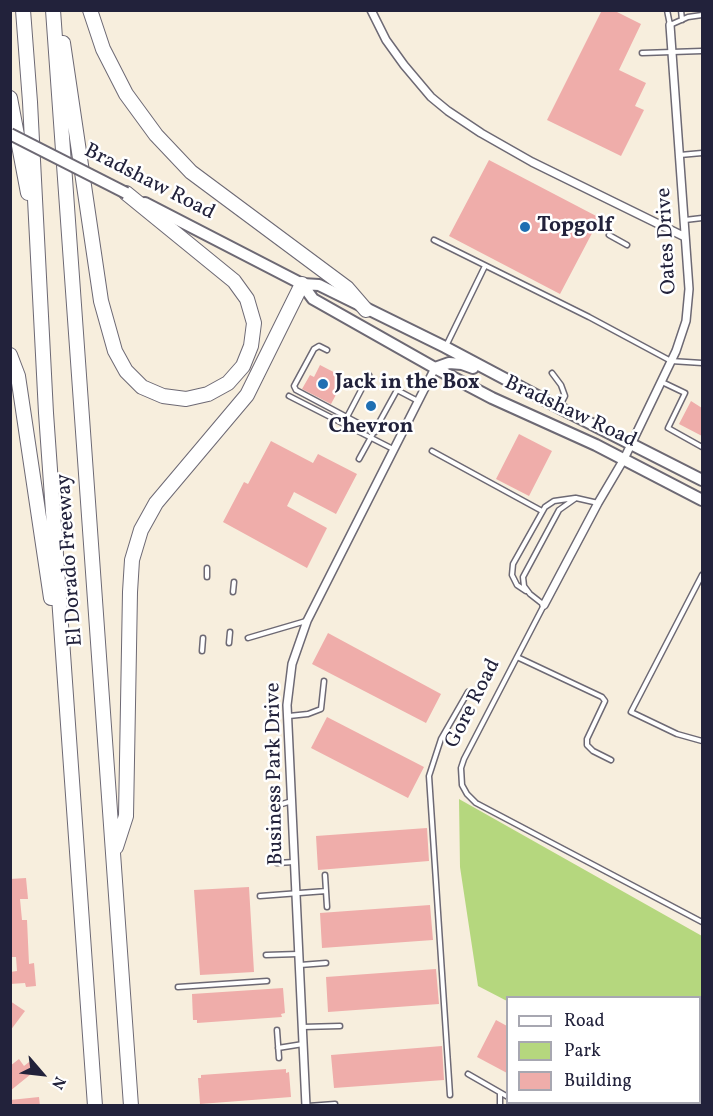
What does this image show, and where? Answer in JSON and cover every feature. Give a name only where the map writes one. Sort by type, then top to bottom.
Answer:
[{"type":"highway","name":"El Dorado Freeway","points":[[23,10],[46,413],[95,1106]]},
{"type":"highway","name":"El Dorado Freeway","points":[[53,10],[131,1106]]},
{"type":"highway","points":[[58,10],[102,301],[115,351],[126,371],[142,387],[163,396],[186,399],[208,394],[228,383],[243,366],[251,346],[254,323],[247,299],[234,280],[126,193]]},
{"type":"highway","points":[[90,10],[103,49],[126,94],[156,135],[191,172],[347,288],[366,310]]},
{"type":"highway","points":[[10,98],[38,250]]},
{"type":"highway","points":[[113,855],[126,816],[130,592],[132,560],[141,530],[156,503],[247,395],[302,284]]},
{"type":"highway","points":[[10,355],[18,376],[66,699]]},
{"type":"main road","name":"Bradshaw Road","points":[[10,134],[302,284],[319,285],[366,310],[446,347],[702,480]]},
{"type":"main road","name":"Bradshaw Road","points":[[302,284],[312,299],[435,368],[492,398],[624,459],[702,500]]},
{"type":"main road","points":[[435,368],[449,363],[462,364],[510,382]]},
{"type":"street","points":[[371,10],[386,40],[404,64],[431,97],[448,111],[531,162],[686,237]]},
{"type":"street","name":"Oates Drive","points":[[624,459],[684,331],[688,310],[685,219],[670,25]]},
{"type":"street","name":"Business Park Drive","points":[[307,1106],[298,954],[288,684],[292,664],[307,621],[435,368]]},
{"type":"street","name":"Gore Road","points":[[544,605],[624,459]]},
{"type":"lane","points":[[667,10],[670,25],[688,17],[702,15]]},
{"type":"lane","points":[[681,10],[682,20]]},
{"type":"lane","points":[[642,53],[702,51]]},
{"type":"lane","points":[[680,155],[702,153]]},
{"type":"lane","points":[[685,219],[702,218]]},
{"type":"lane","points":[[609,235],[627,245]]},
{"type":"lane","points":[[434,240],[671,361],[702,363]]},
{"type":"lane","points":[[446,347],[485,266]]},
{"type":"lane","points":[[327,350],[319,346],[314,350],[294,386],[296,390],[375,432]]},
{"type":"lane","points":[[552,373],[561,385],[565,396],[558,407]]},
{"type":"lane","points":[[347,417],[369,375]]},
{"type":"lane","points":[[662,381],[685,393],[668,428],[702,447]]},
{"type":"lane","points":[[359,459],[397,390],[418,401]]},
{"type":"lane","points":[[289,396],[393,449]]},
{"type":"lane","points":[[432,451],[542,511]]},
{"type":"lane","points":[[530,594],[524,586],[523,577],[559,510],[576,498]]},
{"type":"lane","points":[[544,605],[517,585],[512,575],[513,564],[545,507],[554,501],[576,498],[598,503]]},
{"type":"lane","points":[[207,568],[207,577]]},
{"type":"lane","points":[[702,575],[631,712],[677,735],[702,741]]},
{"type":"lane","points":[[233,592],[234,582]]},
{"type":"lane","name":"Gore Road","points":[[544,605],[460,768],[467,794],[476,803],[702,922]]},
{"type":"lane","points":[[248,638],[307,621]]},
{"type":"lane","points":[[229,643],[230,632]]},
{"type":"lane","points":[[202,651],[203,638]]},
{"type":"lane","points":[[517,657],[602,697],[605,701],[587,739],[587,745],[611,760]]},
{"type":"lane","points":[[288,716],[308,714],[321,709],[324,681]]},
{"type":"lane","points":[[450,1095],[429,776],[441,739],[468,692]]},
{"type":"lane","points":[[272,807],[292,801]]},
{"type":"lane","points":[[278,863],[294,862]]},
{"type":"lane","points":[[325,875],[327,907]]},
{"type":"lane","points":[[260,896],[326,891]]},
{"type":"lane","points":[[266,955],[298,954]]},
{"type":"lane","points":[[299,965],[326,963]]},
{"type":"lane","points":[[178,987],[267,981]]},
{"type":"lane","points":[[302,1027],[340,1026]]},
{"type":"lane","points":[[277,1030],[279,1058]]},
{"type":"lane","points":[[278,1048],[303,1044]]},
{"type":"lane","points":[[468,1074],[506,1095]]},
{"type":"lane","points":[[500,1092],[500,1106]]},
{"type":"lane","points":[[307,1106],[335,1104]]},
{"type":"green space","points":[[459,799],[702,936],[702,1102],[701,996],[506,996],[506,1000],[478,986],[460,867]]},
{"type":"building","points":[[602,10],[613,10],[641,24],[619,70],[646,83],[635,106],[644,110],[621,156],[547,120]]},
{"type":"building","name":"Topgolf","points":[[489,160],[600,218],[560,294],[449,236]]},
{"type":"building","name":"Jack in the Box","points":[[320,365],[345,378],[331,404],[302,389],[310,375],[314,377]]},
{"type":"building","points":[[691,401],[702,408],[702,436],[679,424]]},
{"type":"building","points":[[519,434],[552,451],[529,496],[496,479]]},
{"type":"building","points":[[271,441],[313,463],[318,454],[357,474],[336,514],[294,492],[287,506],[327,528],[307,568],[223,522],[244,482],[248,484]]},
{"type":"building","points":[[328,633],[441,694],[426,723],[312,664]]},
{"type":"building","points":[[327,717],[424,767],[408,798],[311,748]]},
{"type":"building","points":[[427,828],[429,861],[318,870],[316,836]]},
{"type":"building","points":[[26,878],[28,899],[20,899],[22,920],[27,920],[29,964],[34,963],[36,986],[26,987],[25,983],[10,984],[10,972],[17,971],[16,957],[10,957],[10,879]]},
{"type":"building","points":[[249,887],[254,972],[200,975],[194,890]]},
{"type":"building","points":[[430,905],[433,940],[322,948],[320,913]]},
{"type":"building","points":[[436,969],[439,1004],[328,1012],[326,977]]},
{"type":"building","points":[[283,988],[285,1013],[281,1014],[282,1017],[197,1023],[197,1020],[193,1020],[192,994]]},
{"type":"building","points":[[10,1001],[25,1011],[10,1031]]},
{"type":"building","points":[[496,1020],[506,1025],[506,1072],[477,1057]]},
{"type":"building","points":[[442,1046],[444,1080],[334,1088],[331,1055]]},
{"type":"building","points":[[19,1059],[24,1066],[29,1062],[36,1070],[10,1091],[10,1066]]},
{"type":"building","points":[[286,1069],[286,1073],[289,1072],[291,1097],[200,1104],[198,1078],[201,1078],[201,1075]]},
{"type":"building","points":[[39,1097],[40,1106],[10,1106],[10,1100]]},
{"type":"place","name":"Topgolf","points":[[525,227]]},
{"type":"place","name":"Jack in the Box","points":[[323,384]]},
{"type":"place","name":"Chevron","points":[[371,406]]}]
